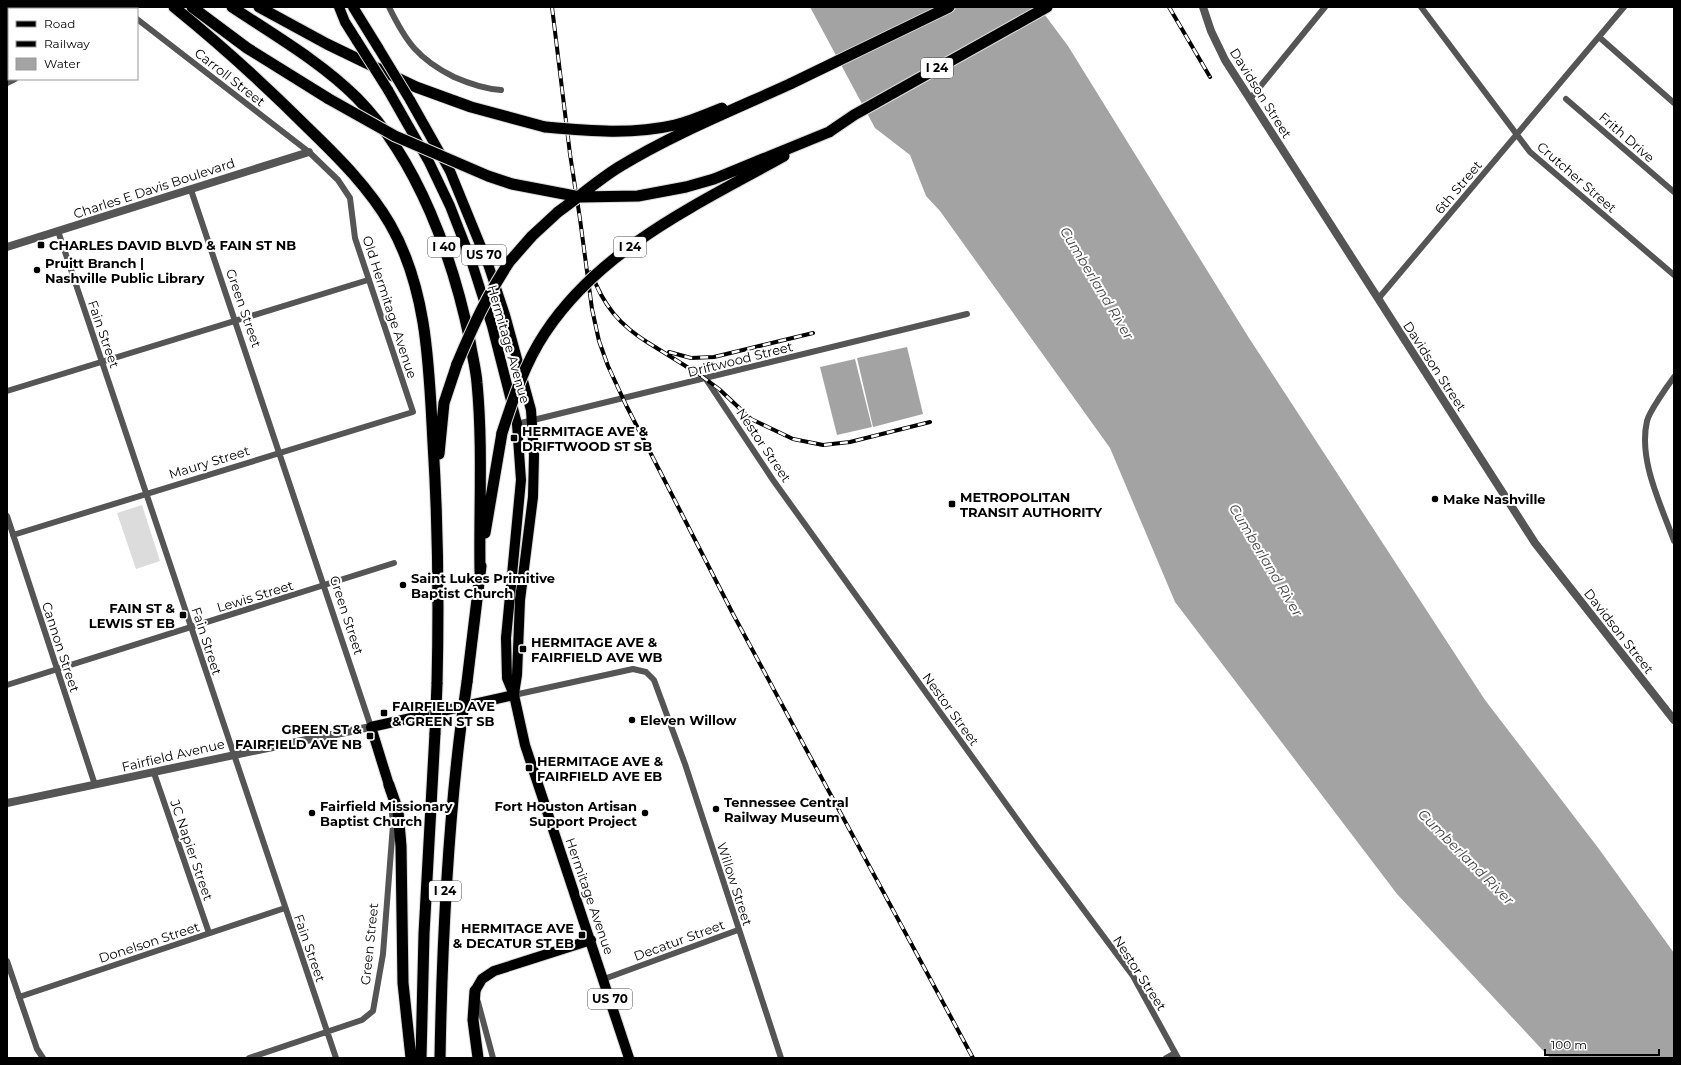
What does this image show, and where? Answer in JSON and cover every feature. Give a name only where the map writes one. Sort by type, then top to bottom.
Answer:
[{"type":"highway","points":[[174,7],[234,58],[341,161],[371,196],[390,224],[408,262],[420,304],[429,371],[436,505]]},
{"type":"highway","points":[[192,7],[248,48],[328,99],[396,136],[488,176],[512,184],[580,197],[638,196],[686,187],[714,179],[829,132]]},
{"type":"highway","name":"I 40","points":[[232,7],[312,60],[358,98],[400,154],[418,184],[432,214],[447,254],[464,314],[477,382],[481,438],[480,572]]},
{"type":"highway","points":[[259,7],[327,44],[416,86],[471,107],[546,127],[609,132],[643,130],[676,125],[790,84]]},
{"type":"highway","name":"I 24","points":[[421,1058],[424,934],[437,684],[439,608],[436,505],[444,403],[457,364],[473,324],[490,290],[510,261],[532,236],[558,212],[580,196],[593,184],[621,166],[679,135],[790,84],[948,7]]},
{"type":"highway","name":"I 24","points":[[440,1058],[445,896],[452,794],[492,486],[502,433],[517,387],[544,334],[569,300],[602,269],[637,241],[691,207],[829,132],[854,115],[1047,7]]},
{"type":"highway","points":[[389,785],[398,811],[402,846],[403,983],[410,1058]]},
{"type":"highway","points":[[475,991],[473,1020],[478,1058]]},
{"type":"main road","name":"Hermitage Avenue","points":[[339,7],[345,22],[388,90],[429,162],[450,206],[468,253],[492,326],[517,424],[521,480],[506,638],[507,678],[514,695],[525,745],[629,1058]]},
{"type":"main road","name":"Hermitage Avenue","points":[[353,7],[410,100],[450,171],[488,264],[516,351],[531,410],[533,497],[520,600],[517,675],[514,695]]},
{"type":"main road","name":"Fairfield Avenue","points":[[371,727],[514,695]]},
{"type":"main road","name":"Green Street","points":[[371,727],[389,785]]},
{"type":"main road","points":[[475,991],[482,979],[491,973],[591,940]]},
{"type":"street","points":[[389,7],[401,31],[424,60],[446,73],[481,88],[501,90]]},
{"type":"street","name":"Davidson Street","points":[[1203,7],[1225,60],[1535,543],[1674,720]]},
{"type":"street","points":[[1250,99],[1325,7]]},
{"type":"street","name":"Crutcher Street","points":[[1421,7],[1530,152],[1674,275]]},
{"type":"street","name":"6th Street","points":[[1378,299],[1624,7]]},
{"type":"street","name":"Carroll Street","points":[[138,21],[309,152]]},
{"type":"street","points":[[1599,37],[1674,103]]},
{"type":"street","name":"Frith Drive","points":[[1566,99],[1674,192]]},
{"type":"street","name":"Charles E Davis Boulevard","points":[[7,247],[309,152]]},
{"type":"street","name":"Old Hermitage Avenue","points":[[309,152],[338,180],[350,198],[355,238],[412,412]]},
{"type":"street","name":"Green Street","points":[[191,190],[371,727]]},
{"type":"street","name":"Fain Street","points":[[58,231],[336,1058]]},
{"type":"street","points":[[7,391],[368,280]]},
{"type":"street","name":"Driftwood Street","points":[[517,424],[585,408],[630,395],[706,379],[967,314]]},
{"type":"street","points":[[1674,377],[1647,419],[1645,435],[1649,467],[1674,541]]},
{"type":"street","name":"Nestor Street","points":[[706,379],[773,480],[1037,847],[1132,976],[1176,1056]]},
{"type":"street","name":"Maury Street","points":[[13,535],[412,412]]},
{"type":"street","name":"Cannon Street","points":[[7,516],[95,785]]},
{"type":"street","name":"Lewis Street","points":[[7,685],[394,564]]},
{"type":"street","name":"Fairfield Avenue","points":[[514,695],[633,669],[641,670],[648,674]]},
{"type":"street","name":"Willow Street","points":[[648,674],[656,685],[685,764],[781,1058]]},
{"type":"street","name":"Fairfield Avenue","points":[[7,804],[154,773],[233,754],[371,727]]},
{"type":"street","name":"JC Napier Street","points":[[154,773],[209,934]]},
{"type":"street","name":"Green Street","points":[[327,1032],[362,1020],[373,1011],[383,954],[393,825],[389,785]]},
{"type":"street","name":"Donelson Street","points":[[19,997],[285,908]]},
{"type":"street","name":"Decatur Street","points":[[604,979],[738,930]]},
{"type":"street","points":[[7,961],[36,1049],[43,1058]]},
{"type":"street","points":[[475,991],[493,1058]]},
{"type":"street","points":[[249,1058],[327,1032]]},
{"type":"street","points":[[1166,1058],[1176,1056]]},
{"type":"shaded area","points":[[142,505],[160,561],[136,569],[117,513]]},
{"type":"water","name":"Cumberland River","points":[[810,7],[1039,7],[1068,46],[1249,338],[1485,700],[1599,849],[1674,953],[1674,1058],[1550,1058],[1397,894],[1175,602],[1110,448],[940,211],[926,196],[910,155],[875,128]]},
{"type":"water","points":[[907,347],[923,414],[873,427],[857,358]]},
{"type":"water","points":[[855,359],[872,427],[837,435],[820,367]]},
{"type":"railway","points":[[552,7],[570,154],[592,309],[599,341],[608,366],[626,405],[733,614],[973,1058]]},
{"type":"railway","points":[[1169,7],[1210,77]]},
{"type":"railway","points":[[591,272],[601,294],[613,313],[629,329],[650,344]]},
{"type":"railway","points":[[669,352],[691,358],[714,357],[813,333]]},
{"type":"railway","points":[[647,342],[700,375],[719,389],[751,419],[793,439],[823,445],[850,442],[930,422]]},
{"type":"place","name":"CHARLES DAVID BLVD & FAIN ST NB","points":[[41,245]]},
{"type":"place","name":"Pruitt Branch | Nashville Public Library","points":[[37,270]]},
{"type":"place","name":"HERMITAGE AVE & DRIFTWOOD ST SB","points":[[514,438]]},
{"type":"place","name":"Make Nashville","points":[[1435,499]]},
{"type":"place","name":"METROPOLITAN TRANSIT AUTHORITY","points":[[952,504]]},
{"type":"place","name":"Saint Lukes Primitive Baptist Church","points":[[403,585]]},
{"type":"place","name":"FAIN ST & LEWIS ST EB","points":[[183,615]]},
{"type":"place","name":"HERMITAGE AVE & FAIRFIELD AVE WB","points":[[523,649]]},
{"type":"place","name":"FAIRFIELD AVE & GREEN ST SB","points":[[384,713]]},
{"type":"place","name":"Eleven Willow","points":[[632,720]]},
{"type":"place","name":"GREEN ST & FAIRFIELD AVE NB","points":[[370,736]]},
{"type":"place","name":"HERMITAGE AVE & FAIRFIELD AVE EB","points":[[529,768]]},
{"type":"place","name":"Tennessee Central Railway Museum","points":[[716,809]]},
{"type":"place","name":"Fairfield Missionary Baptist Church","points":[[312,813]]},
{"type":"place","name":"Fort Houston Artisan Support Project","points":[[645,813]]},
{"type":"place","name":"HERMITAGE AVE & DECATUR ST EB","points":[[582,935]]}]
